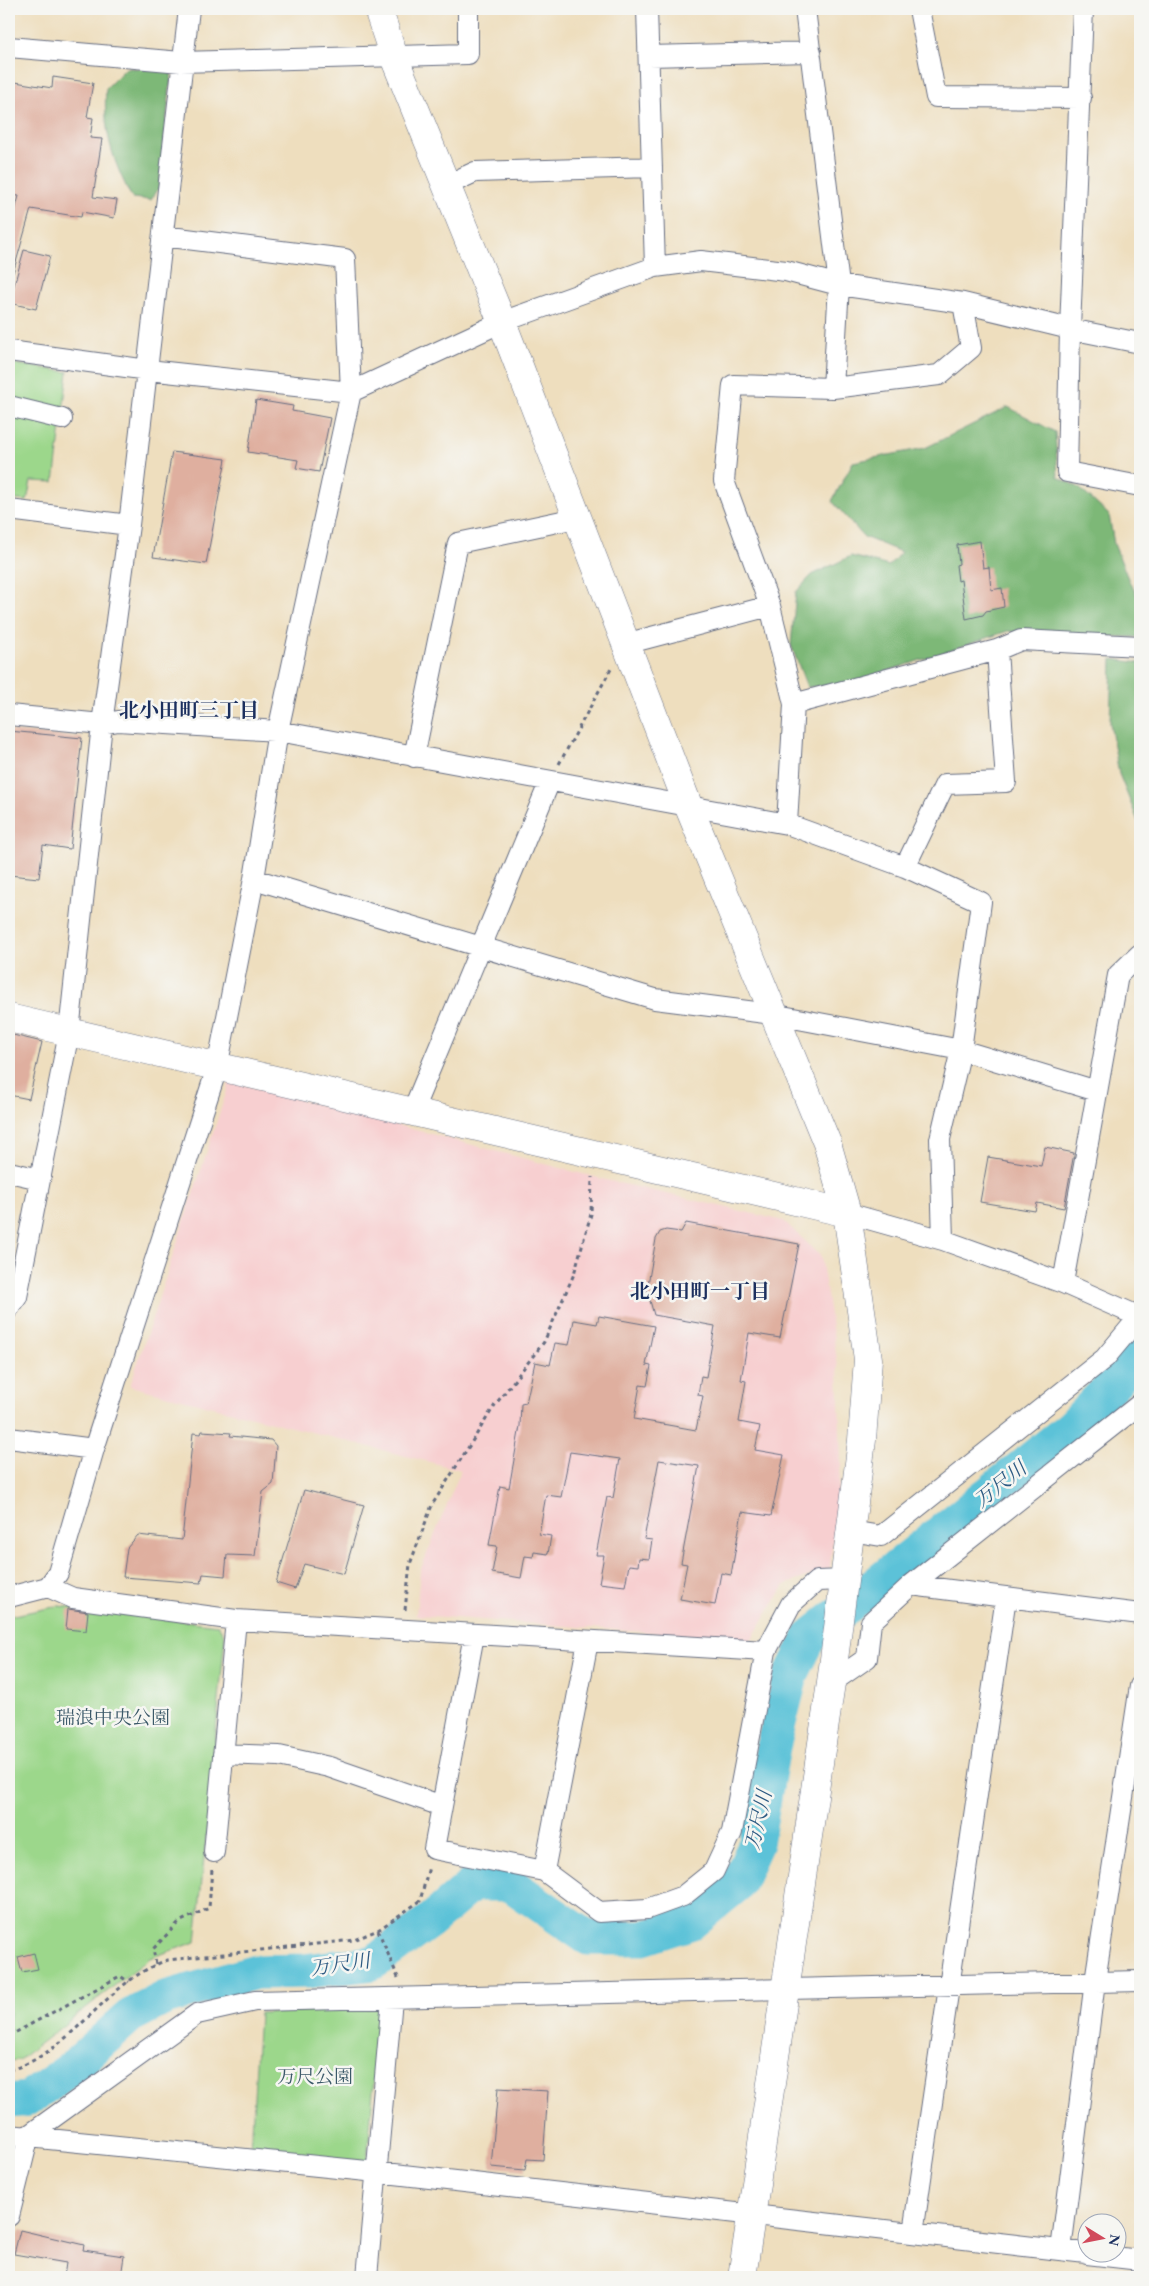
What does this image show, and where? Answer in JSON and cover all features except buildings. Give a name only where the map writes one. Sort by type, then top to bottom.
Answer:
[{"type":"street","points":[[9,1308],[17,1297],[69,1032],[102,724],[148,370],[189,9]]},
{"type":"street","points":[[378,9],[394,57],[502,322],[688,805],[772,1014],[827,1143],[847,1213],[868,1359],[862,1440],[831,1684],[742,2277]]},
{"type":"street","points":[[9,47],[182,62],[468,54],[468,9]]},
{"type":"street","points":[[647,9],[656,267]]},
{"type":"street","points":[[805,9],[839,285],[833,388]]},
{"type":"street","points":[[919,9],[936,97],[1081,98]]},
{"type":"street","points":[[1083,9],[1081,98],[1070,329],[1067,472],[1140,486]]},
{"type":"street","points":[[649,56],[810,52]]},
{"type":"street","points":[[447,185],[476,172],[652,167]]},
{"type":"street","points":[[48,1587],[58,1573],[94,1449],[217,1068],[254,879],[278,731],[351,392],[345,258],[163,236]]},
{"type":"street","points":[[9,351],[148,370],[351,392],[502,322],[656,267],[701,261],[786,271],[839,285],[962,303],[1070,329],[1140,343]]},
{"type":"street","points":[[787,824],[794,704],[770,606],[724,481],[733,384],[833,388],[939,375],[971,348],[962,303]]},
{"type":"street","points":[[9,406],[62,419]]},
{"type":"street","points":[[9,510],[129,525]]},
{"type":"street","points":[[414,757],[458,543],[576,518]]},
{"type":"street","points":[[625,644],[770,606]]},
{"type":"street","points":[[794,704],[997,650],[1021,640],[1140,646]]},
{"type":"street","points":[[906,867],[945,784],[1006,782],[997,650]]},
{"type":"street","points":[[9,715],[102,724],[118,721],[278,731],[787,824],[906,867],[981,902],[961,1050],[940,1139],[943,1240]]},
{"type":"street","points":[[413,1110],[480,945],[550,781]]},
{"type":"street","points":[[254,879],[480,945],[655,999],[772,1014],[961,1050],[1098,1091]]},
{"type":"street","points":[[1063,1283],[1118,975],[1140,954]]},
{"type":"street","points":[[9,1018],[217,1068],[413,1110],[847,1213],[943,1240],[1063,1283],[1140,1316],[1105,1358],[881,1536],[851,1532]]},
{"type":"street","points":[[9,1172],[40,1179]]},
{"type":"street","points":[[831,1684],[867,1658],[870,1622],[912,1585],[1140,1404]]},
{"type":"street","points":[[9,1438],[94,1449]]},
{"type":"street","points":[[474,1635],[434,1848],[544,1871],[598,1912],[647,1909],[683,1896],[714,1871],[732,1832],[766,1651],[791,1604],[817,1581],[845,1580]]},
{"type":"street","points":[[912,1585],[1140,1614]]},
{"type":"street","points":[[9,1597],[48,1587],[73,1598],[236,1620],[766,1651]]},
{"type":"street","points":[[913,2233],[1006,1597]]},
{"type":"street","points":[[214,1852],[236,1620]]},
{"type":"street","points":[[544,1871],[588,1641]]},
{"type":"street","points":[[1061,2250],[1095,1982],[1138,1723],[1140,1686]]},
{"type":"street","points":[[223,1754],[279,1756],[329,1767],[442,1806]]},
{"type":"street","points":[[9,2216],[29,2135],[197,2014],[255,2001],[1140,1981]]},
{"type":"street","points":[[368,2277],[392,1999]]},
{"type":"street","points":[[9,2135],[29,2135],[377,2172],[1076,2252]]},
{"type":"street","points":[[1126,2258],[1140,2260]]},
{"type":"path","points":[[9,475],[9,480]]},
{"type":"path","points":[[550,781],[625,644]]},
{"type":"path","points":[[402,1629],[410,1564],[432,1505],[495,1405],[544,1342],[574,1274],[591,1214],[593,1154]]},
{"type":"path","points":[[9,2070],[23,2066],[58,2044],[129,1982],[156,1964],[168,1960],[354,1940],[378,1930],[420,1901],[434,1848]]},
{"type":"path","points":[[156,1964],[153,1948],[179,1922],[209,1908],[214,1852]]},
{"type":"path","points":[[378,1930],[397,1973]]},
{"type":"path","points":[[9,2036],[120,1976],[129,1982]]},
{"type":"shaded area","points":[[230,1081],[606,1180],[784,1221],[821,1256],[838,1366],[841,1464],[830,1568],[785,1585],[751,1640],[416,1615],[420,1571],[461,1470],[130,1386]]},
{"type":"green space","points":[[126,68],[172,69],[159,188],[151,200],[132,198],[119,171],[110,145],[105,104],[106,88]]},
{"type":"green space","points":[[9,363],[68,372],[54,482],[31,481],[27,501],[9,499]]},
{"type":"green space","points":[[1008,407],[1055,432],[1058,477],[1078,487],[1109,515],[1114,544],[1129,581],[1140,600],[1140,637],[1038,636],[1008,631],[846,685],[807,687],[791,645],[796,592],[812,575],[851,556],[889,566],[901,552],[864,537],[832,501],[853,462],[925,448]]},
{"type":"green space","points":[[1112,659],[1140,663],[1140,826],[1119,774],[1110,723]]},
{"type":"green space","name":"瑞浪中央公園","points":[[59,1606],[218,1625],[225,1636],[196,1942],[150,1958],[19,2060],[9,2061],[9,1616]]},
{"type":"green space","name":"万尺公園","points":[[380,2008],[367,2163],[251,2149],[259,2013]]},
{"type":"waterway","name":"万尺川","points":[[9,2101],[28,2099],[72,2068],[130,2016],[165,1998],[256,1972],[305,1971],[373,1963],[429,1922],[473,1884],[510,1884],[588,1938],[643,1938],[692,1922],[737,1885],[756,1843],[773,1747],[791,1675],[810,1637],[1071,1427],[1140,1356]]},
{"type":"district","name":"北小田町三丁目","points":[[189,710]]},
{"type":"district","name":"北小田町一丁目","points":[[700,1291]]}]
